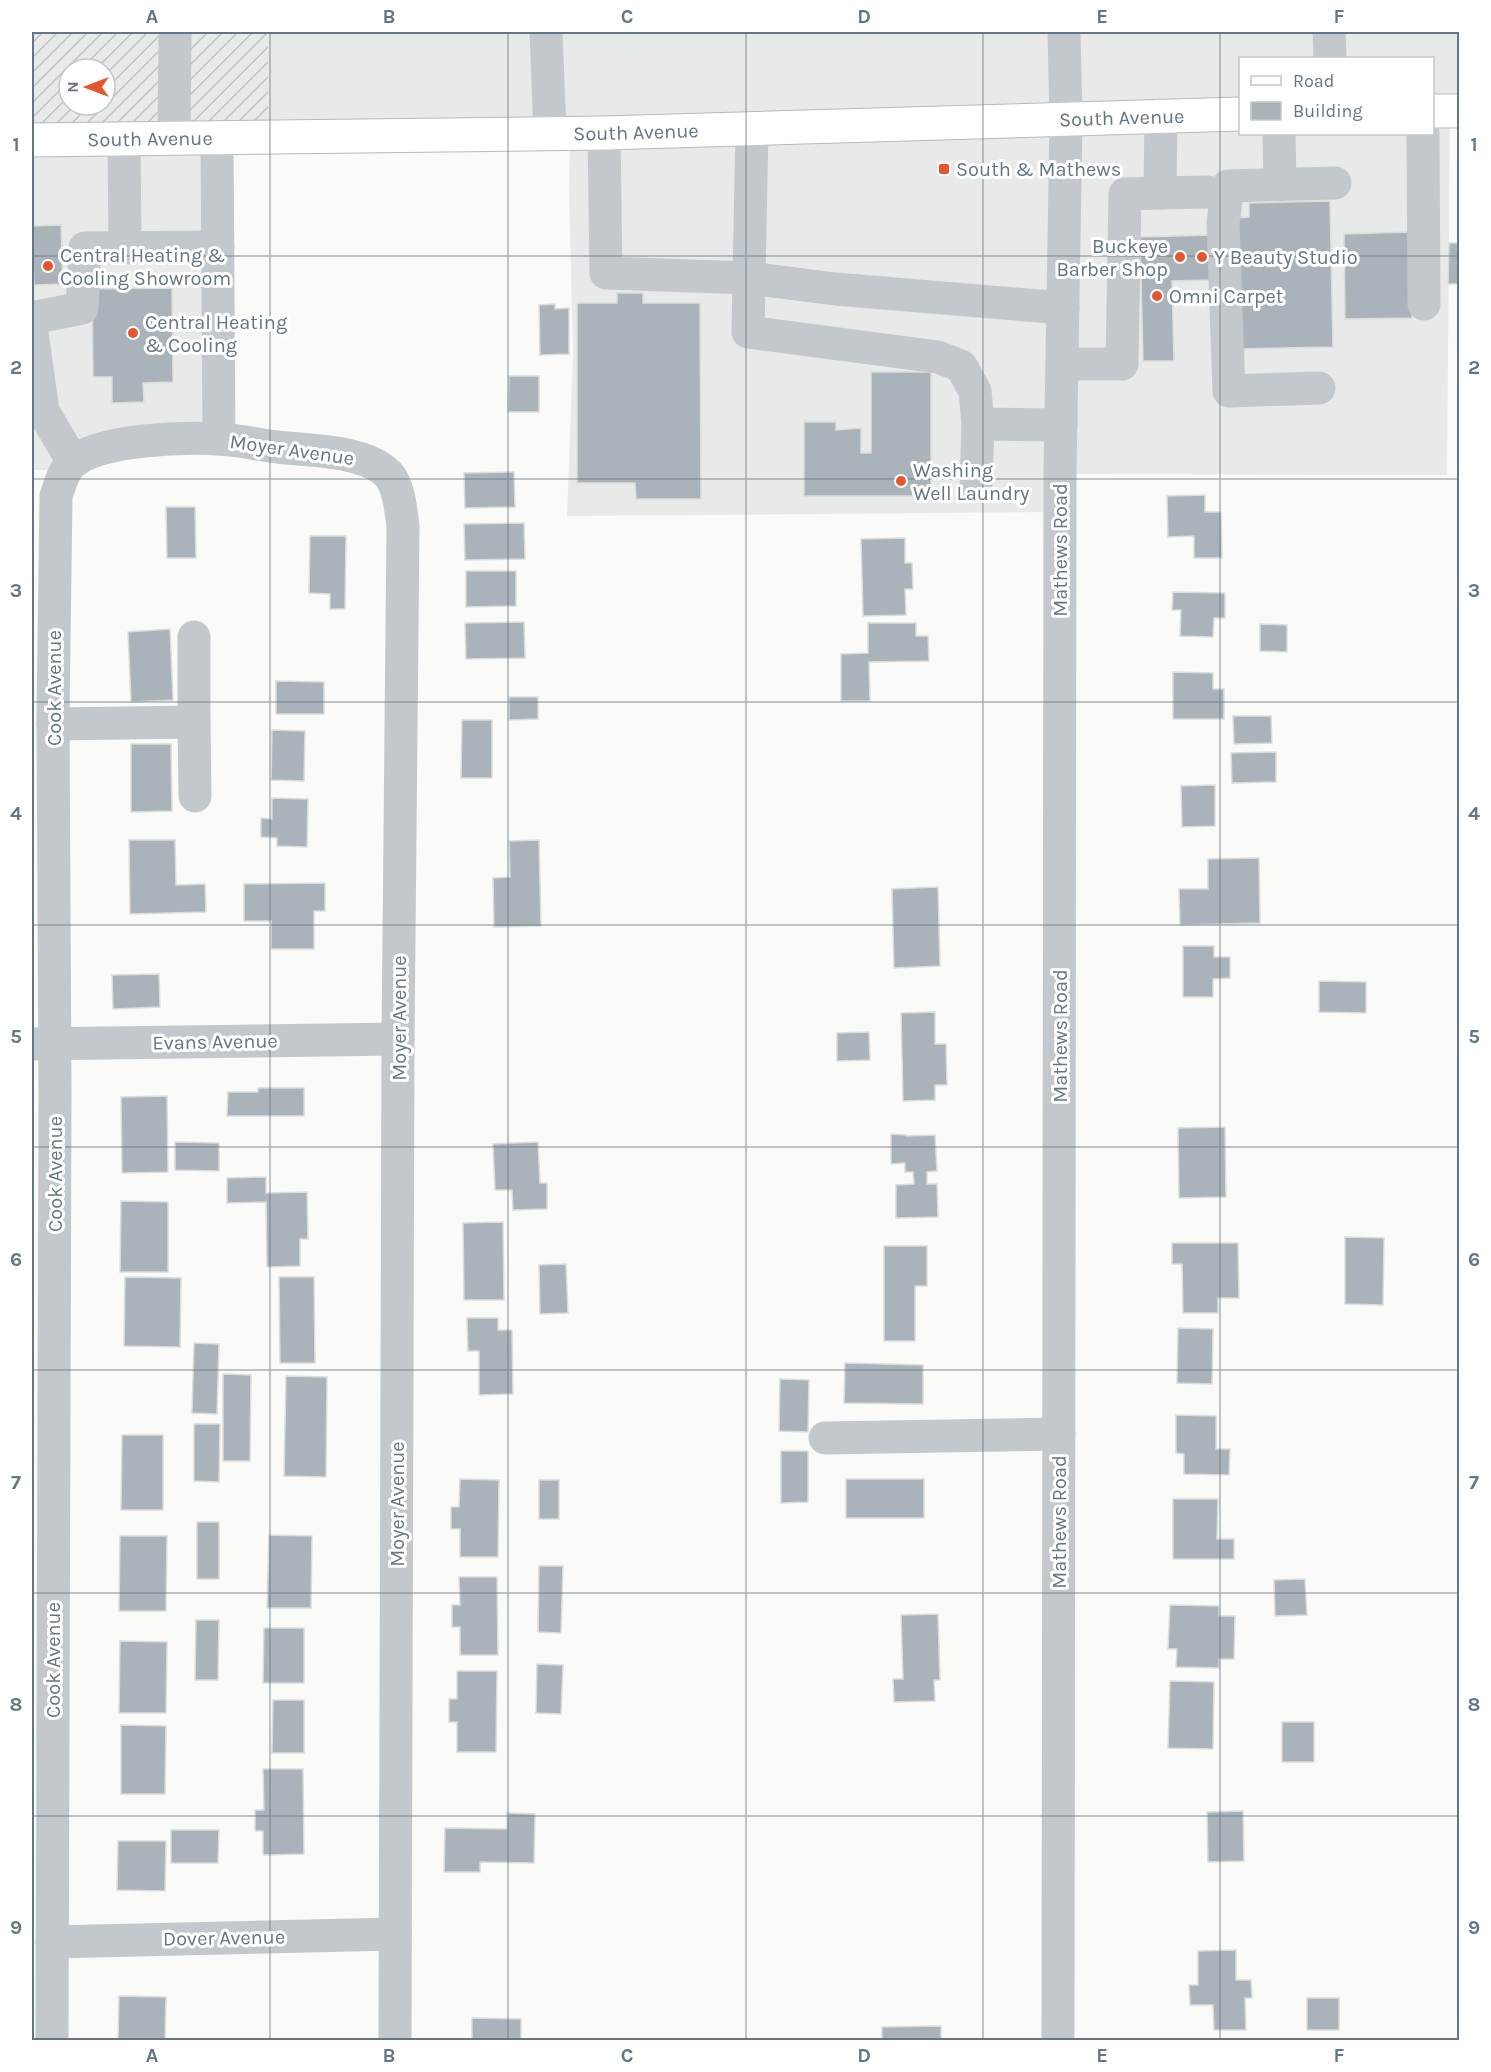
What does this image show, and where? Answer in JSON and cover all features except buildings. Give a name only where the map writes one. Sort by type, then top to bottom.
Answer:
[{"type":"main road","points":[[1434,111],[1460,111]]},
{"type":"main road","name":"South Avenue","points":[[32,140],[604,133],[1239,114]]},
{"type":"street","points":[[174,138],[175,32]]},
{"type":"street","points":[[546,32],[550,134]]},
{"type":"street","name":"Mathews Road","points":[[1058,2040],[1061,425],[1066,120],[1064,32]]},
{"type":"street","points":[[1329,32],[1330,57]]},
{"type":"street","points":[[1160,193],[1161,116]]},
{"type":"street","points":[[752,129],[748,332],[938,357],[961,366],[975,391],[978,424],[976,484]]},
{"type":"street","points":[[604,133],[606,273],[749,278],[835,289],[1063,308]]},
{"type":"street","points":[[1280,135],[1280,184]]},
{"type":"street","points":[[1423,135],[1424,304]]},
{"type":"street","points":[[124,138],[124,247]]},
{"type":"street","name":"Moyer Avenue","points":[[217,138],[219,439],[344,454],[370,462],[389,475],[399,497],[403,526],[398,1039],[395,2040]]},
{"type":"street","points":[[1319,388],[1229,391],[1223,222],[1228,186],[1335,183]]},
{"type":"street","points":[[1062,364],[1122,364],[1125,194],[1208,192]]},
{"type":"street","points":[[32,318],[82,308],[85,248],[218,247]]},
{"type":"street","points":[[32,333],[43,411],[73,462],[89,453],[112,445],[219,439]]},
{"type":"street","points":[[978,424],[1061,425]]},
{"type":"street","name":"Cook Avenue","points":[[52,2040],[42,1977],[52,1941],[42,1522],[43,1044],[53,724],[56,496],[66,470],[73,462]]},
{"type":"street","points":[[194,637],[195,795]]},
{"type":"street","points":[[53,724],[194,722]]},
{"type":"street","name":"Evans Avenue","points":[[43,1044],[398,1039]]},
{"type":"street","points":[[825,1438],[1059,1434]]},
{"type":"street","name":"Dover Avenue","points":[[52,1941],[395,1934]]},
{"type":"shaded area","points":[[32,32],[268,32],[268,138],[32,140]]},
{"type":"shaded area","points":[[268,32],[1459,32],[1459,111],[1450,111],[1447,475],[1061,474],[1060,512],[567,516],[573,353],[570,134],[268,138]]},
{"type":"shaded area","points":[[217,138],[219,439],[66,470],[32,470],[32,140]]},
{"type":"place","name":"South & Mathews","points":[[944,169]]},
{"type":"place","name":"Buckeye Barber Shop","points":[[1180,257]]},
{"type":"place","name":"Y Beauty Studio","points":[[1202,257]]},
{"type":"place","name":"Central Heating & Cooling Showroom","points":[[48,266]]},
{"type":"place","name":"Omni Carpet","points":[[1157,296]]},
{"type":"place","name":"Central Heating & Cooling","points":[[133,333]]},
{"type":"place","name":"Washing Well Laundry","points":[[901,481]]}]
